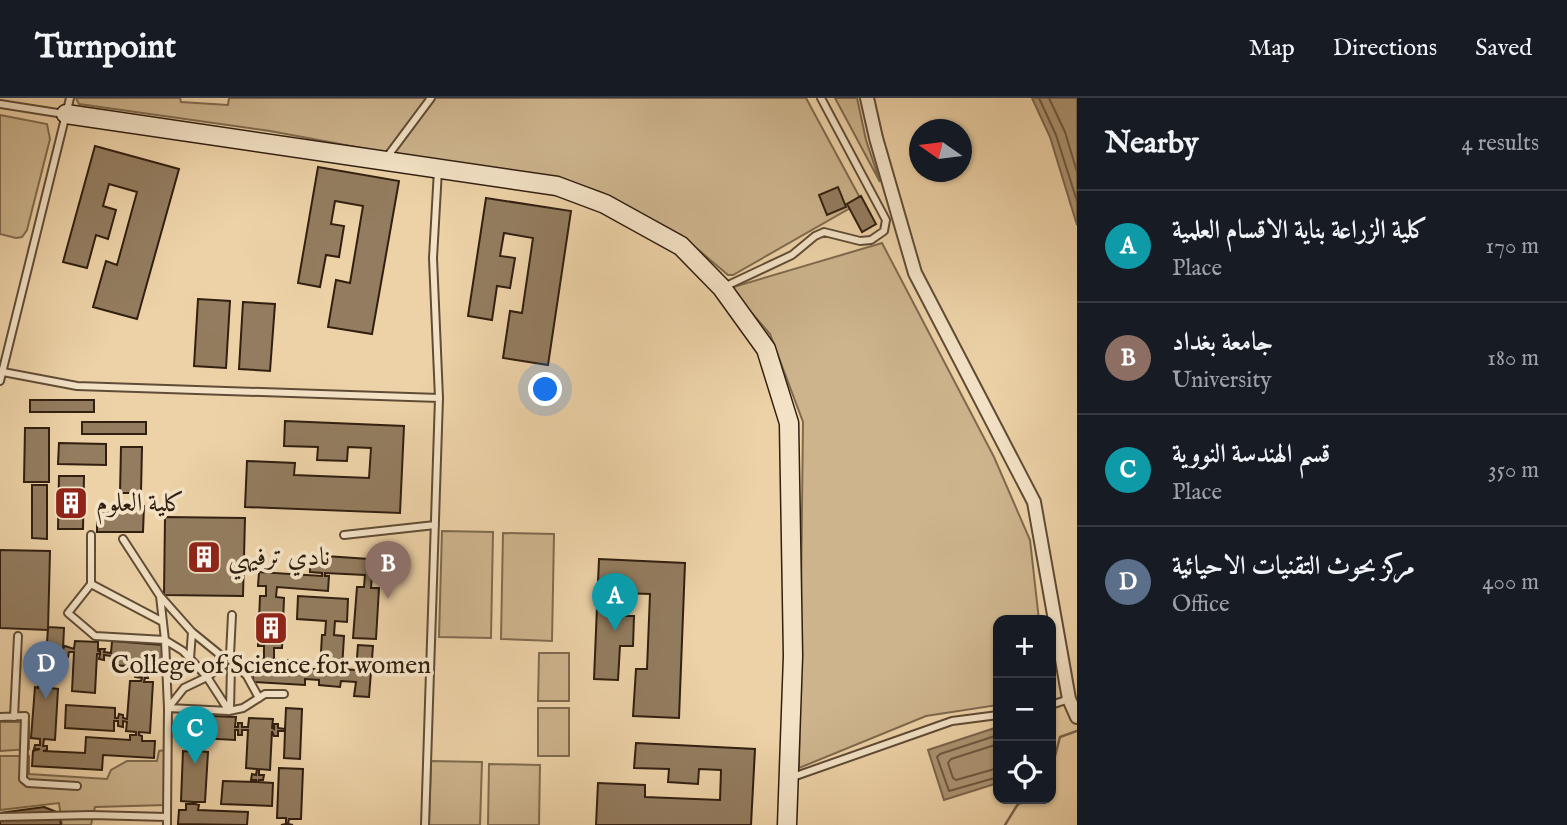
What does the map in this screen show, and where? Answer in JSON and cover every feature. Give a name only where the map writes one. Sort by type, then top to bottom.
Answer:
[{"type":"street","points":[[867,98],[915,273],[1034,502],[1069,699],[1077,717]]},
{"type":"street","points":[[68,106],[384,161],[557,186],[606,204],[681,246],[722,288],[766,349],[789,423],[793,656],[787,825]]},
{"type":"lane","points":[[384,161],[431,98]]},
{"type":"lane","points":[[722,288],[792,255],[824,232],[860,241],[871,240],[884,231],[886,220],[821,98]]},
{"type":"lane","points":[[0,104],[68,106],[0,381]]},
{"type":"lane","points":[[425,825],[439,398],[433,258],[438,169]]},
{"type":"lane","points":[[3,372],[77,386],[439,398]]},
{"type":"lane","points":[[344,534],[435,525]]},
{"type":"lane","points":[[91,535],[91,584],[68,613],[96,636],[166,640],[183,651],[207,677],[229,711]]},
{"type":"lane","points":[[123,539],[160,596],[192,632],[247,676],[258,698]]},
{"type":"lane","points":[[91,584],[163,622]]},
{"type":"lane","points":[[0,817],[91,815],[167,821],[166,640],[160,596]]},
{"type":"lane","points":[[229,711],[232,615]]},
{"type":"lane","points":[[190,659],[192,632]]},
{"type":"lane","points":[[14,716],[18,636]]},
{"type":"lane","points":[[168,708],[184,688],[229,662]]},
{"type":"lane","points":[[168,708],[229,711],[243,708],[265,694],[284,694]]},
{"type":"lane","points":[[1056,703],[1069,699]]},
{"type":"lane","points":[[0,717],[25,716],[23,779],[28,783],[78,786]]},
{"type":"lane","points":[[788,778],[952,721],[993,716]]},
{"type":"shaded area","points":[[76,98],[180,98],[181,102],[228,105],[229,98],[806,98],[859,196],[852,207],[733,275],[728,275],[681,235],[603,193],[557,177],[383,152],[270,131],[79,104]]},
{"type":"shaded area","points":[[835,98],[857,98],[866,140],[880,182]]},
{"type":"shaded area","points":[[0,115],[47,124],[50,139],[27,230],[22,237],[16,238],[0,234]]},
{"type":"shaded area","points":[[882,243],[994,457],[1030,540],[1038,615],[993,615],[993,706],[926,716],[799,768],[803,422],[770,334],[730,288]]},
{"type":"shaded area","points":[[442,531],[493,532],[491,638],[439,637]]},
{"type":"shaded area","points":[[503,533],[554,534],[552,641],[501,639]]},
{"type":"shaded area","points":[[539,653],[569,653],[569,701],[538,701]]},
{"type":"shaded area","points":[[538,708],[569,708],[569,756],[538,756]]},
{"type":"shaded area","points":[[0,722],[29,722],[29,749],[0,751]]},
{"type":"shaded area","points":[[166,750],[166,805],[95,807],[91,825],[62,825],[59,803],[0,810],[0,756],[29,756],[29,774],[107,779],[111,770],[127,761],[157,761],[159,751]]},
{"type":"shaded area","points":[[431,761],[482,762],[480,825],[429,825]]},
{"type":"shaded area","points":[[489,764],[540,765],[539,825],[488,825]]},
{"type":"water","points":[[1032,98],[1077,98],[1077,225],[1050,137]]},
{"type":"water","points":[[993,729],[993,785],[944,800],[928,750]]},
{"type":"building","points":[[95,146],[179,169],[137,319],[93,307],[106,261],[117,265],[137,192],[109,184],[103,206],[116,210],[108,239],[96,235],[87,268],[63,262]]},
{"type":"building","points":[[318,167],[399,181],[372,334],[328,327],[336,280],[350,283],[363,206],[335,201],[331,224],[344,226],[339,257],[326,255],[320,287],[298,283]]},
{"type":"building","points":[[838,187],[846,207],[827,215],[819,195]]},
{"type":"building","points":[[861,196],[876,224],[862,232],[847,204]]},
{"type":"building","points":[[486,198],[571,211],[548,365],[503,358],[510,311],[522,313],[533,238],[504,233],[500,256],[515,258],[510,288],[497,286],[492,320],[468,316]]},
{"type":"building","points":[[198,299],[230,301],[226,368],[194,366]]},
{"type":"building","points":[[243,302],[275,304],[270,371],[239,369]]},
{"type":"building","points":[[30,400],[94,400],[94,412],[30,412]]},
{"type":"building","points":[[285,421],[404,426],[400,513],[245,507],[247,461],[295,463],[294,475],[369,478],[371,448],[348,447],[347,461],[317,460],[318,447],[284,446]]},
{"type":"building","points":[[82,422],[146,422],[146,434],[82,434]]},
{"type":"building","points":[[25,428],[49,428],[49,482],[24,482]]},
{"type":"building","points":[[59,443],[106,444],[106,465],[58,464]]},
{"type":"building","points":[[121,447],[142,447],[141,493],[120,493]]},
{"type":"building","name":"كلية العلوم","points":[[59,476],[84,476],[83,529],[58,529]]},
{"type":"building","points":[[32,485],[47,485],[47,539],[32,538]]},
{"type":"building","points":[[97,505],[144,506],[143,532],[97,532]]},
{"type":"building","name":"نادي ترفيهي","points":[[165,517],[245,518],[243,596],[164,595]]},
{"type":"building","points":[[0,550],[50,551],[48,630],[0,628]]},
{"type":"building","name":"College of Science for women","points":[[311,555],[383,560],[381,576],[372,576],[371,588],[379,588],[376,639],[353,638],[357,587],[364,587],[365,575],[325,573],[325,576],[329,576],[328,591],[277,587],[276,597],[284,598],[282,648],[274,648],[274,659],[306,662],[305,669],[320,669],[322,635],[325,635],[326,621],[297,619],[298,596],[348,599],[347,622],[335,621],[334,635],[344,636],[342,669],[356,670],[358,645],[373,646],[369,697],[354,696],[356,682],[341,681],[340,687],[319,685],[319,680],[305,679],[305,685],[253,682],[254,658],[264,658],[264,646],[258,646],[260,596],[266,596],[266,586],[258,586],[259,572],[322,576],[322,573],[310,572]]},
{"type":"building","points":[[599,559],[685,563],[679,718],[633,716],[636,669],[647,669],[650,594],[621,593],[620,616],[634,616],[633,646],[620,646],[618,680],[594,679]]},
{"type":"building","points":[[48,627],[64,628],[63,649],[65,646],[74,649],[75,641],[98,642],[98,651],[105,649],[104,652],[111,653],[112,641],[163,645],[161,668],[146,667],[148,678],[145,678],[144,682],[153,682],[150,733],[139,732],[142,741],[155,741],[154,758],[103,755],[102,770],[32,766],[33,751],[40,749],[34,749],[35,745],[40,745],[40,739],[31,738],[35,687],[38,688],[39,683],[50,684],[50,688],[58,689],[55,740],[44,739],[43,746],[47,746],[47,750],[43,751],[85,753],[86,737],[130,740],[130,735],[136,735],[136,732],[126,731],[127,722],[123,721],[123,727],[118,726],[118,721],[114,721],[114,731],[65,728],[66,705],[115,708],[115,718],[118,718],[119,714],[127,719],[130,681],[141,681],[142,678],[135,677],[135,672],[142,672],[143,667],[110,665],[111,656],[104,655],[104,660],[99,659],[100,654],[97,654],[95,693],[72,691],[74,652],[69,652],[68,657],[62,652],[61,679],[45,678]]},
{"type":"building","points":[[286,708],[302,709],[300,759],[284,758],[285,731],[278,731],[278,736],[274,736],[272,731],[270,770],[259,769],[259,775],[264,775],[263,780],[258,782],[273,783],[272,806],[221,804],[223,781],[256,782],[251,780],[257,769],[246,768],[248,730],[242,730],[242,735],[238,735],[238,730],[235,730],[235,740],[199,738],[199,744],[204,744],[203,749],[198,751],[208,752],[205,802],[195,804],[199,805],[198,810],[248,812],[247,825],[178,824],[179,810],[186,810],[186,804],[193,804],[181,801],[183,751],[195,752],[196,749],[191,749],[191,743],[196,743],[196,738],[184,738],[185,715],[236,717],[235,727],[242,723],[242,727],[248,727],[249,718],[273,719],[272,728],[274,729],[274,724],[278,724],[278,728],[285,729]]},
{"type":"building","points":[[636,743],[755,749],[751,825],[596,825],[598,783],[645,785],[645,797],[720,800],[721,770],[699,769],[698,784],[668,782],[669,769],[634,768]]},
{"type":"building","points":[[279,768],[303,769],[301,819],[289,819],[288,824],[293,825],[281,825],[286,824],[286,818],[277,818]]},
{"type":"building","points":[[44,807],[59,813],[61,825],[0,825],[0,813]]},
{"type":"waterway","points":[[1056,752],[1060,737],[1077,731]]},
{"type":"waterway","points":[[1005,825],[1018,804]]},
{"type":"place","name":"كلية العلوم","points":[[71,503]]},
{"type":"place","name":"نادي ترفيهي","points":[[204,557]]},
{"type":"place","name":"جامعة بغداد","points":[[388,599]]},
{"type":"place","name":"College of Science for women","points":[[271,628]]},
{"type":"place","name":"كلية الزراعة بناية الاقسام العلمية","points":[[615,631]]},
{"type":"place","name":"مركز بحوث التقنيات الاحيائية","points":[[46,699]]},
{"type":"place","name":"قسم الهندسة النووية","points":[[195,764]]}]
